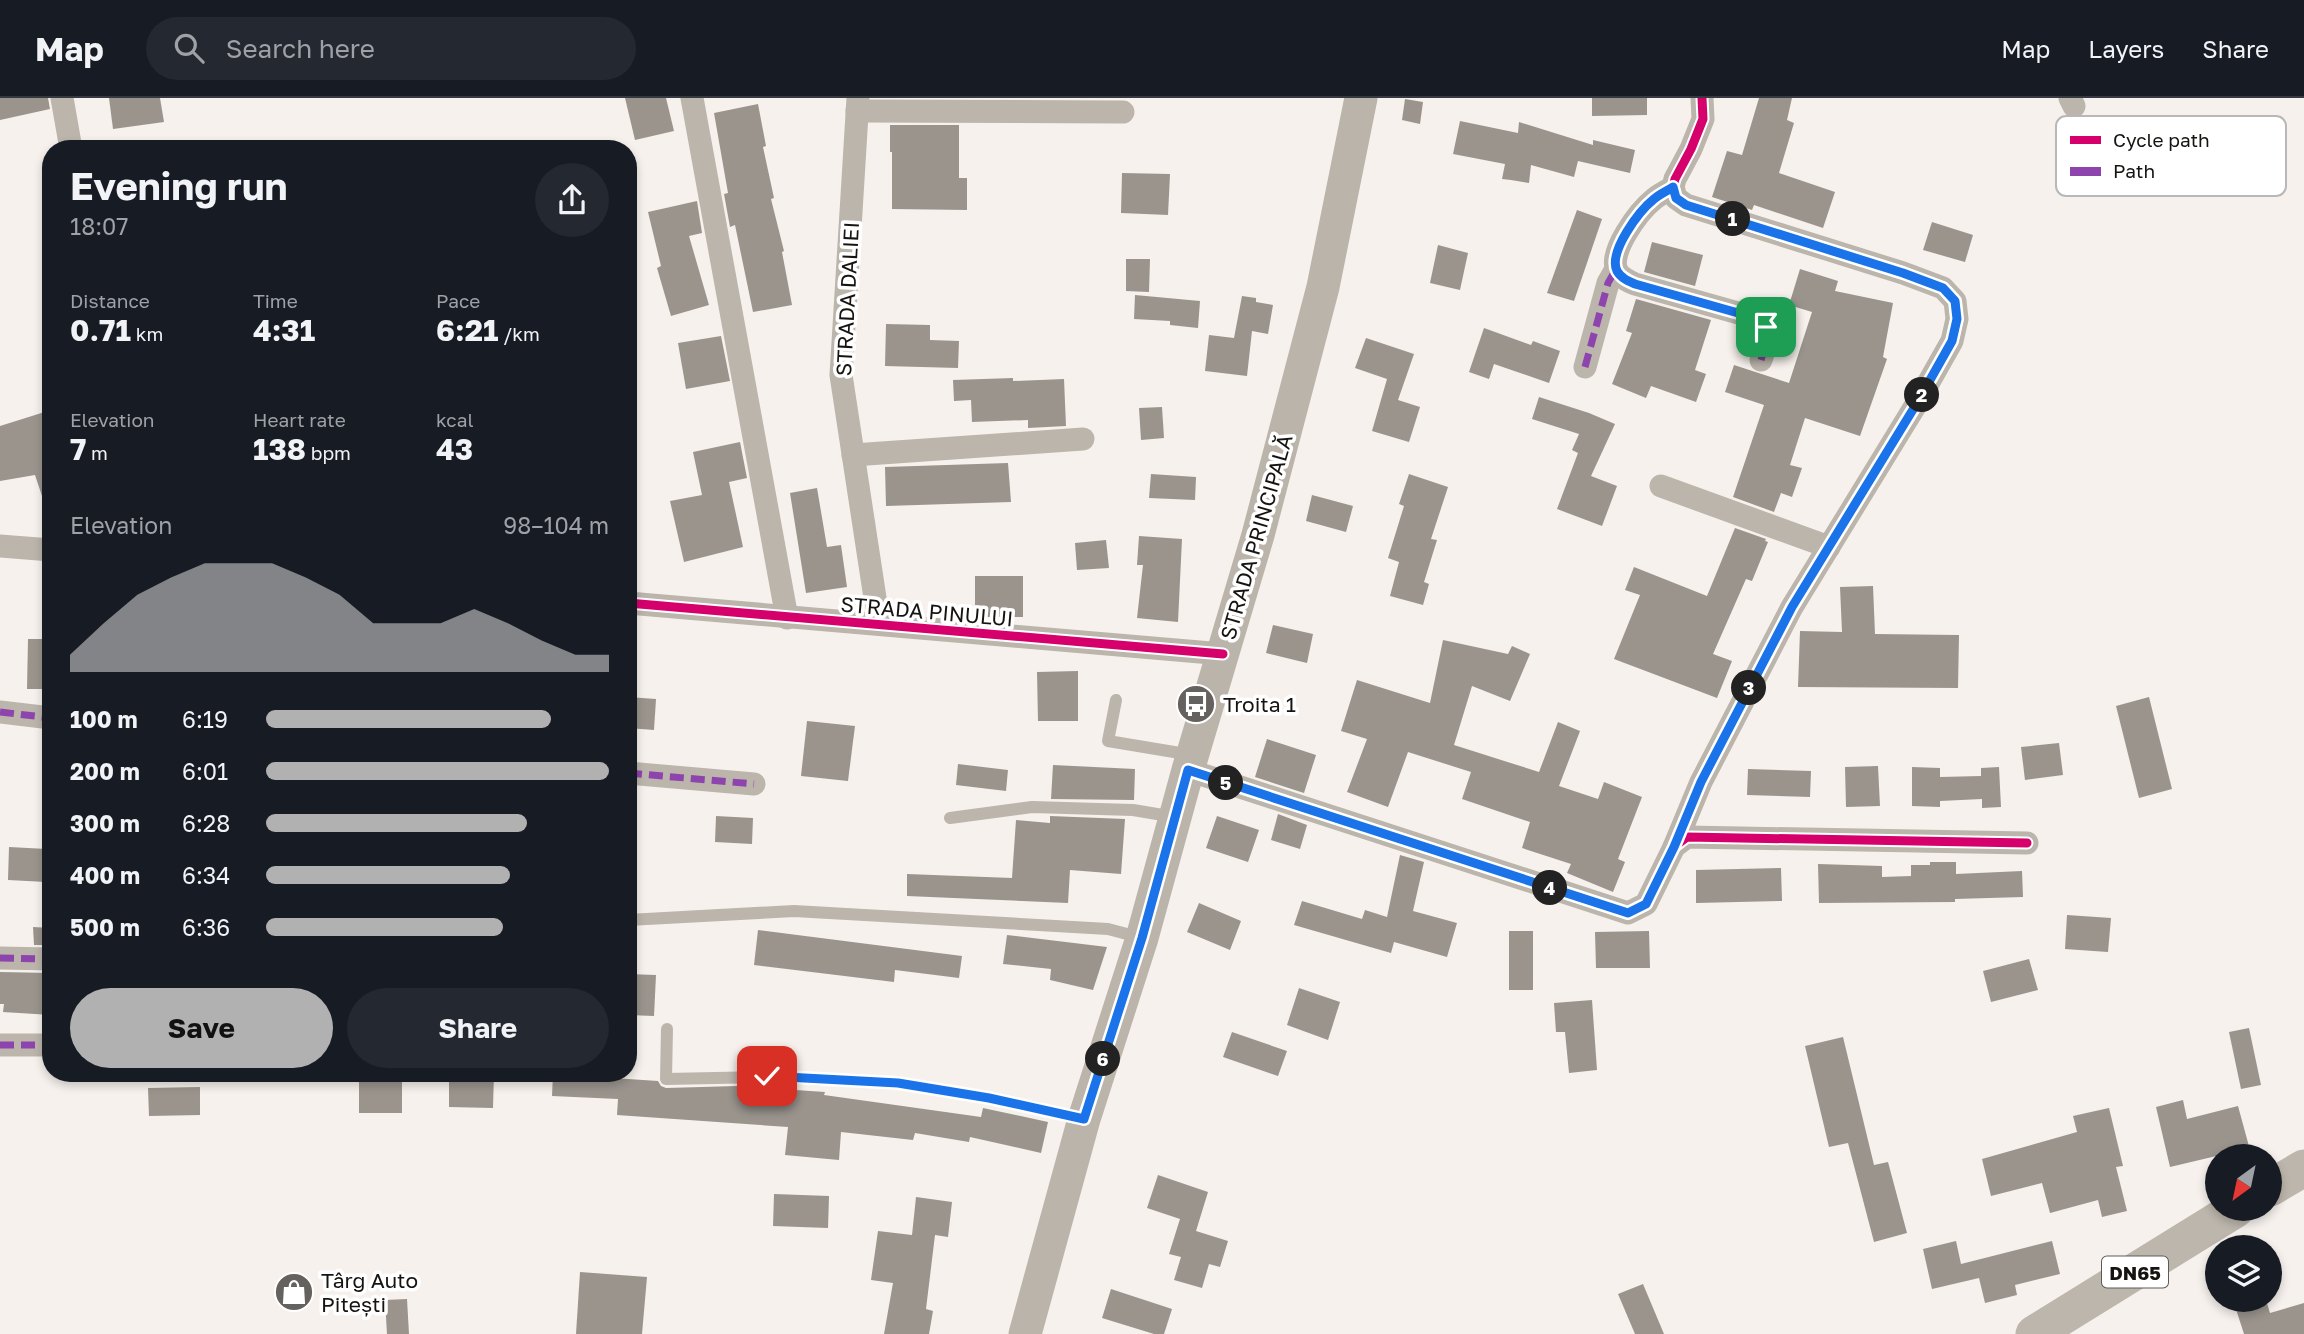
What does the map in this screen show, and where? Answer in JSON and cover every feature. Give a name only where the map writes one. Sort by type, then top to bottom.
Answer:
[{"type":"main road","name":"STRADA PRINCIPALĂ","points":[[1025,1334],[1084,1119],[1142,938],[1190,763],[1258,535],[1323,287],[1361,98]]},
{"type":"main road","points":[[2282,1181],[2304,1168]]},
{"type":"main road","name":"DN65","points":[[2034,1334],[2215,1222]]},
{"type":"street","points":[[62,98],[69,140]]},
{"type":"street","points":[[692,98],[787,618]]},
{"type":"street","points":[[1585,368],[1608,283],[1616,269],[1616,257],[1636,218],[1654,199],[1673,187],[1703,119],[1702,98]]},
{"type":"street","points":[[858,105],[1123,112]]},
{"type":"street","name":"STRADA DALIEI","points":[[858,105],[841,375],[879,624]]},
{"type":"street","points":[[1190,763],[1628,913],[1646,904],[1707,770],[1792,607],[1917,403],[1952,341],[1957,319],[1955,301],[1943,288],[1686,205],[1676,198],[1673,187]]},
{"type":"street","points":[[1616,269],[1622,277],[1635,284],[1756,318],[1766,327],[1768,338],[1761,360]]},
{"type":"street","points":[[853,455],[1083,439]]},
{"type":"street","points":[[1661,486],[1829,547]]},
{"type":"street","points":[[0,546],[42,549]]},
{"type":"street","name":"STRADA PINULUI","points":[[637,604],[1223,654]]},
{"type":"street","points":[[0,712],[42,717]]},
{"type":"street","points":[[637,774],[754,784]]},
{"type":"street","points":[[1674,847],[1687,837],[2027,843]]},
{"type":"street","points":[[0,958],[42,959]]},
{"type":"street","points":[[0,1045],[42,1045]]},
{"type":"lane","points":[[1116,700],[1108,741],[1190,763]]},
{"type":"lane","points":[[950,818],[1032,807],[1133,810],[1176,818]]},
{"type":"lane","points":[[637,920],[794,911],[1108,929],[1142,938]]},
{"type":"lane","points":[[667,1029],[666,1079],[767,1076],[898,1083],[989,1098],[1084,1119]]},
{"type":"building","points":[[0,98],[48,98],[50,109],[0,120]]},
{"type":"building","points":[[109,98],[160,98],[164,122],[113,129]]},
{"type":"building","points":[[625,98],[666,98],[674,131],[635,140]]},
{"type":"building","points":[[1592,98],[1647,98],[1647,115],[1592,116]]},
{"type":"building","points":[[1759,98],[1792,98],[1787,120],[1794,123],[1779,173],[1835,192],[1823,228],[1754,205],[1752,210],[1712,197],[1727,151],[1742,155]]},
{"type":"building","points":[[1405,99],[1423,102],[1420,124],[1402,120]]},
{"type":"building","points":[[758,104],[766,146],[763,147],[774,198],[771,199],[784,251],[782,252],[792,305],[753,312],[735,225],[730,227],[724,194],[728,193],[714,113]]},
{"type":"building","points":[[1460,121],[1518,133],[1519,122],[1593,145],[1593,140],[1635,150],[1630,173],[1578,161],[1574,177],[1531,165],[1529,183],[1502,179],[1505,164],[1453,154]]},
{"type":"building","points":[[890,125],[959,125],[959,178],[967,178],[967,210],[892,209]]},
{"type":"building","points":[[1122,173],[1170,174],[1168,215],[1121,213]]},
{"type":"building","points":[[697,201],[702,233],[689,236],[709,305],[671,316],[657,268],[661,266],[648,212]]},
{"type":"building","points":[[1577,210],[1602,219],[1574,301],[1547,293]]},
{"type":"building","points":[[1932,222],[1973,235],[1965,262],[1923,250]]},
{"type":"building","points":[[1652,242],[1703,255],[1695,286],[1644,272]]},
{"type":"building","points":[[1438,245],[1468,253],[1460,290],[1430,283]]},
{"type":"building","points":[[1126,259],[1150,259],[1149,292],[1126,291]]},
{"type":"building","points":[[1800,269],[1838,281],[1835,291],[1893,303],[1883,357],[1887,359],[1860,436],[1805,418],[1790,465],[1802,468],[1792,497],[1781,493],[1774,512],[1733,497],[1764,405],[1725,392],[1734,365],[1789,383],[1812,312],[1789,305]]},
{"type":"building","points":[[1135,295],[1200,301],[1198,328],[1170,325],[1170,321],[1134,319]]},
{"type":"building","points":[[1242,296],[1273,305],[1268,334],[1252,331],[1247,376],[1205,371],[1209,335],[1234,338]]},
{"type":"building","points":[[1636,299],[1711,320],[1695,370],[1706,374],[1696,402],[1651,386],[1646,398],[1612,384],[1632,333],[1626,331]]},
{"type":"building","points":[[886,324],[930,325],[930,340],[959,341],[958,368],[885,366]]},
{"type":"building","points":[[1484,328],[1531,345],[1533,341],[1560,351],[1549,383],[1494,364],[1489,379],[1469,372]]},
{"type":"building","points":[[721,336],[730,381],[686,389],[678,343]]},
{"type":"building","points":[[1366,338],[1414,354],[1398,400],[1420,407],[1409,442],[1372,431],[1387,379],[1355,368]]},
{"type":"building","points":[[1013,378],[1013,381],[1064,379],[1066,426],[1028,428],[1028,420],[972,422],[971,400],[954,401],[953,380]]},
{"type":"building","points":[[1539,397],[1615,424],[1591,476],[1617,486],[1602,526],[1557,509],[1578,453],[1572,450],[1579,434],[1532,419]]},
{"type":"building","points":[[1162,407],[1164,438],[1141,440],[1139,408]]},
{"type":"building","points":[[42,413],[42,496],[35,475],[0,481],[0,426]]},
{"type":"building","points":[[740,442],[747,478],[729,482],[743,547],[684,562],[670,501],[702,495],[693,452]]},
{"type":"building","points":[[1008,463],[1011,502],[886,506],[885,467]]},
{"type":"building","points":[[1151,474],[1196,477],[1195,500],[1149,498]]},
{"type":"building","points":[[1409,474],[1448,487],[1431,539],[1437,540],[1424,582],[1429,584],[1423,605],[1390,596],[1399,562],[1388,558],[1404,506],[1399,504]]},
{"type":"building","points":[[817,488],[827,547],[841,545],[847,587],[806,593],[790,493]]},
{"type":"building","points":[[1312,495],[1353,506],[1346,532],[1306,521]]},
{"type":"building","points":[[1735,528],[1768,542],[1752,581],[1746,579],[1713,654],[1732,661],[1717,698],[1614,659],[1640,595],[1625,590],[1634,567],[1707,596]]},
{"type":"building","points":[[1139,536],[1182,539],[1178,622],[1137,618],[1143,565],[1137,565]]},
{"type":"building","points":[[1106,540],[1109,568],[1077,570],[1075,543]]},
{"type":"building","points":[[975,576],[1023,576],[1023,617],[975,617]]},
{"type":"building","points":[[1873,586],[1875,634],[1959,635],[1958,688],[1798,687],[1800,631],[1842,632],[1840,587]]},
{"type":"building","points":[[1273,625],[1313,634],[1307,663],[1266,653]]},
{"type":"building","points":[[28,639],[42,639],[42,689],[27,689]]},
{"type":"building","points":[[1443,640],[1508,654],[1512,646],[1530,654],[1510,701],[1472,686],[1454,745],[1539,772],[1558,722],[1580,731],[1559,786],[1598,799],[1604,782],[1642,797],[1618,859],[1625,862],[1613,892],[1567,873],[1571,864],[1522,848],[1530,822],[1462,799],[1471,772],[1408,752],[1388,807],[1347,792],[1367,739],[1341,731],[1357,680],[1430,703]]},
{"type":"building","points":[[1078,671],[1078,721],[1038,721],[1037,672]]},
{"type":"building","points":[[2149,697],[2172,789],[2139,798],[2116,706]]},
{"type":"building","points":[[637,698],[656,699],[654,730],[637,729]]},
{"type":"building","points":[[807,721],[855,726],[848,781],[801,776]]},
{"type":"building","points":[[1267,739],[1316,755],[1304,793],[1255,777]]},
{"type":"building","points":[[2059,743],[2063,775],[2025,780],[2021,747]]},
{"type":"building","points":[[958,764],[1008,770],[1006,791],[956,785]]},
{"type":"building","points":[[1053,765],[1135,769],[1134,800],[1051,799]]},
{"type":"building","points":[[1878,766],[1880,806],[1846,807],[1845,767]]},
{"type":"building","points":[[1912,767],[1940,768],[1940,777],[1981,776],[1981,768],[1999,767],[2001,807],[1982,808],[1982,799],[1940,801],[1940,807],[1912,806]]},
{"type":"building","points":[[1748,769],[1811,771],[1810,797],[1747,795]]},
{"type":"building","points":[[1278,814],[1307,825],[1300,849],[1271,840]]},
{"type":"building","points":[[716,816],[753,818],[752,844],[715,842]]},
{"type":"building","points":[[1050,816],[1125,819],[1121,874],[1070,870],[1068,903],[907,896],[907,874],[1012,878],[1016,820],[1050,823]]},
{"type":"building","points":[[1217,816],[1259,830],[1248,862],[1206,848]]},
{"type":"building","points":[[9,847],[42,849],[42,882],[8,880]]},
{"type":"building","points":[[1400,855],[1424,862],[1413,911],[1457,923],[1447,957],[1394,942],[1391,953],[1294,925],[1302,901],[1362,919],[1365,910],[1387,917]]},
{"type":"building","points":[[1930,862],[1956,862],[1956,874],[2022,871],[2023,897],[1955,899],[1955,902],[1819,903],[1818,864],[1882,866],[1882,877],[1911,876],[1911,865],[1930,865]]},
{"type":"building","points":[[1781,868],[1782,901],[1696,903],[1696,870]]},
{"type":"building","points":[[1199,903],[1241,921],[1230,950],[1187,932]]},
{"type":"building","points":[[2067,915],[2111,918],[2108,952],[2065,949]]},
{"type":"building","points":[[33,927],[42,928],[42,945],[34,945]]},
{"type":"building","points":[[758,930],[962,956],[959,978],[895,970],[894,982],[754,965]]},
{"type":"building","points":[[1509,931],[1533,931],[1533,990],[1509,990]]},
{"type":"building","points":[[1649,931],[1650,968],[1596,968],[1595,932]]},
{"type":"building","points":[[1007,935],[1107,947],[1093,990],[1050,980],[1051,969],[1003,964]]},
{"type":"building","points":[[2029,959],[2038,990],[1991,1002],[1983,971]]},
{"type":"building","points":[[0,972],[42,973],[42,1014],[3,1012],[4,1004],[0,1004]]},
{"type":"building","points":[[637,974],[656,975],[654,1016],[637,1015]]},
{"type":"building","points":[[1299,988],[1340,1002],[1328,1040],[1287,1025]]},
{"type":"building","points":[[1592,1000],[1597,1070],[1569,1073],[1565,1032],[1556,1032],[1554,1003]]},
{"type":"building","points":[[2249,1028],[2261,1085],[2241,1089],[2229,1032]]},
{"type":"building","points":[[1232,1032],[1287,1051],[1278,1076],[1223,1057]]},
{"type":"building","points":[[1843,1037],[1874,1165],[1888,1162],[1907,1233],[1874,1242],[1848,1143],[1829,1147],[1805,1046]]},
{"type":"building","points":[[637,1080],[658,1081],[666,1088],[737,1086],[825,1092],[824,1095],[981,1117],[983,1108],[1048,1122],[1041,1153],[970,1137],[969,1142],[915,1133],[913,1140],[841,1132],[839,1160],[785,1155],[788,1127],[617,1115],[618,1099],[552,1096],[553,1082],[637,1082]]},
{"type":"building","points":[[359,1082],[402,1082],[402,1113],[359,1113]]},
{"type":"building","points":[[449,1082],[494,1082],[493,1108],[449,1107]]},
{"type":"building","points":[[200,1087],[200,1115],[149,1116],[148,1088]]},
{"type":"building","points":[[2183,1100],[2187,1119],[2238,1106],[2248,1144],[2205,1144],[2205,1159],[2170,1167],[2156,1107]]},
{"type":"building","points":[[2109,1108],[2123,1166],[2116,1167],[2127,1211],[2102,1217],[2098,1200],[2050,1213],[2042,1183],[1991,1196],[1982,1159],[2077,1132],[2073,1116]]},
{"type":"building","points":[[1158,1175],[1208,1192],[1196,1231],[1228,1241],[1220,1267],[1209,1264],[1202,1288],[1174,1280],[1181,1257],[1169,1254],[1180,1219],[1147,1208]]},
{"type":"building","points":[[774,1194],[829,1196],[828,1228],[773,1226]]},
{"type":"building","points":[[916,1197],[952,1202],[948,1237],[935,1235],[926,1309],[933,1311],[929,1334],[884,1334],[893,1283],[871,1280],[878,1231],[912,1235]]},
{"type":"building","points":[[1956,1241],[1961,1264],[2052,1241],[2060,1274],[2015,1285],[2017,1295],[1985,1303],[1979,1278],[1932,1289],[1923,1249]]},
{"type":"building","points":[[580,1272],[647,1277],[642,1334],[576,1334]]},
{"type":"building","points":[[1643,1284],[1664,1334],[1635,1334],[1618,1294]]},
{"type":"building","points":[[1111,1289],[1172,1309],[1164,1334],[1154,1334],[1102,1318]]},
{"type":"building","points":[[407,1299],[409,1334],[387,1334],[385,1300]]},
{"type":"building","points":[[2304,1303],[2304,1334],[2244,1334],[2237,1312],[2282,1312],[2282,1309]]},
{"type":"marked path","points":[[1673,187],[1654,199],[1626,232],[1617,253],[1617,271],[1635,284],[1756,318],[1767,333],[1761,360]]},
{"type":"marked path","points":[[1585,367],[1608,283],[1616,269]]},
{"type":"marked path","points":[[0,712],[42,717]]},
{"type":"marked path","points":[[637,774],[754,784]]},
{"type":"marked path","points":[[0,958],[42,959]]},
{"type":"marked path","points":[[0,1045],[42,1045]]},
{"type":"cycle path","points":[[1674,847],[1701,782],[1792,607],[1917,403],[1952,341],[1957,319],[1955,301],[1943,288],[1686,205],[1676,198],[1673,187],[1675,179],[1703,119],[1702,98]]},
{"type":"cycle path","points":[[637,604],[1223,654]]},
{"type":"cycle path","points":[[1188,770],[1628,913],[1646,904],[1674,847],[1687,837],[2027,843]]},
{"type":"place","name":"Troita 1","points":[[1196,704]]},
{"type":"place","name":"Târg Auto Pitești","points":[[294,1292]]},
{"type":"route","points":[[767,1076],[898,1083],[989,1098],[1084,1119],[1142,938],[1188,770],[1628,913],[1646,904],[1701,782],[1792,607],[1917,403],[1952,341],[1957,319],[1955,301],[1943,288],[1686,205],[1676,198],[1673,187],[1654,199],[1636,218],[1622,241],[1616,257],[1616,269],[1622,277],[1635,284],[1756,318],[1766,327]]}]
